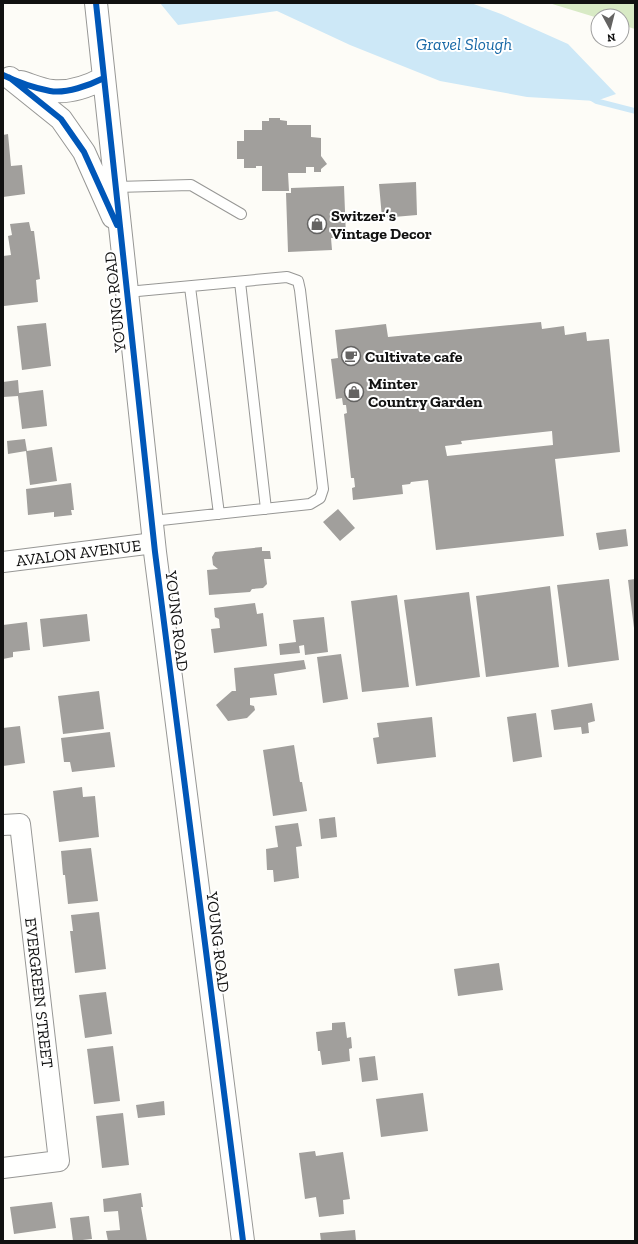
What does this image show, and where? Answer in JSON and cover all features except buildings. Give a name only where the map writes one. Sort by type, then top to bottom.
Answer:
[{"type":"street","name":"YOUNG ROAD","points":[[96,9],[154,543],[244,1241]]},
{"type":"street","points":[[6,77],[52,91],[74,89],[92,84],[104,78]]},
{"type":"street","points":[[6,77],[61,119],[84,152],[121,234]]},
{"type":"street","name":"AVALON AVENUE","points":[[3,562],[154,543]]},
{"type":"street","name":"EVERGREEN STREET","points":[[3,1168],[59,1161],[11,824]]},
{"type":"lane","points":[[116,187],[191,185],[241,214]]},
{"type":"lane","points":[[127,292],[287,277],[298,281],[322,474],[323,489],[320,498],[310,504],[152,521]]},
{"type":"lane","points":[[240,282],[266,509]]},
{"type":"lane","points":[[190,287],[218,514]]},
{"type":"green space","points":[[549,3],[635,3],[635,29],[630,27],[630,8],[590,8],[590,16]]},
{"type":"water","name":"Gravel Slough","points":[[160,3],[471,3],[501,14],[568,44],[616,94],[596,101],[527,97],[440,81],[350,45],[277,11],[178,25]]},
{"type":"waterway","points":[[591,98],[596,101],[635,111]]},
{"type":"cycle path","points":[[96,3],[155,552],[243,1241]]},
{"type":"cycle path","points":[[3,75],[32,86],[56,92],[78,88],[104,78]]},
{"type":"cycle path","points":[[10,78],[61,119],[84,152],[117,225]]},
{"type":"place","name":"Switzer’s Vintage Decor","points":[[317,224]]},
{"type":"place","name":"Cultivate cafe","points":[[351,356]]},
{"type":"place","name":"Minter Country Garden","points":[[354,392]]}]
